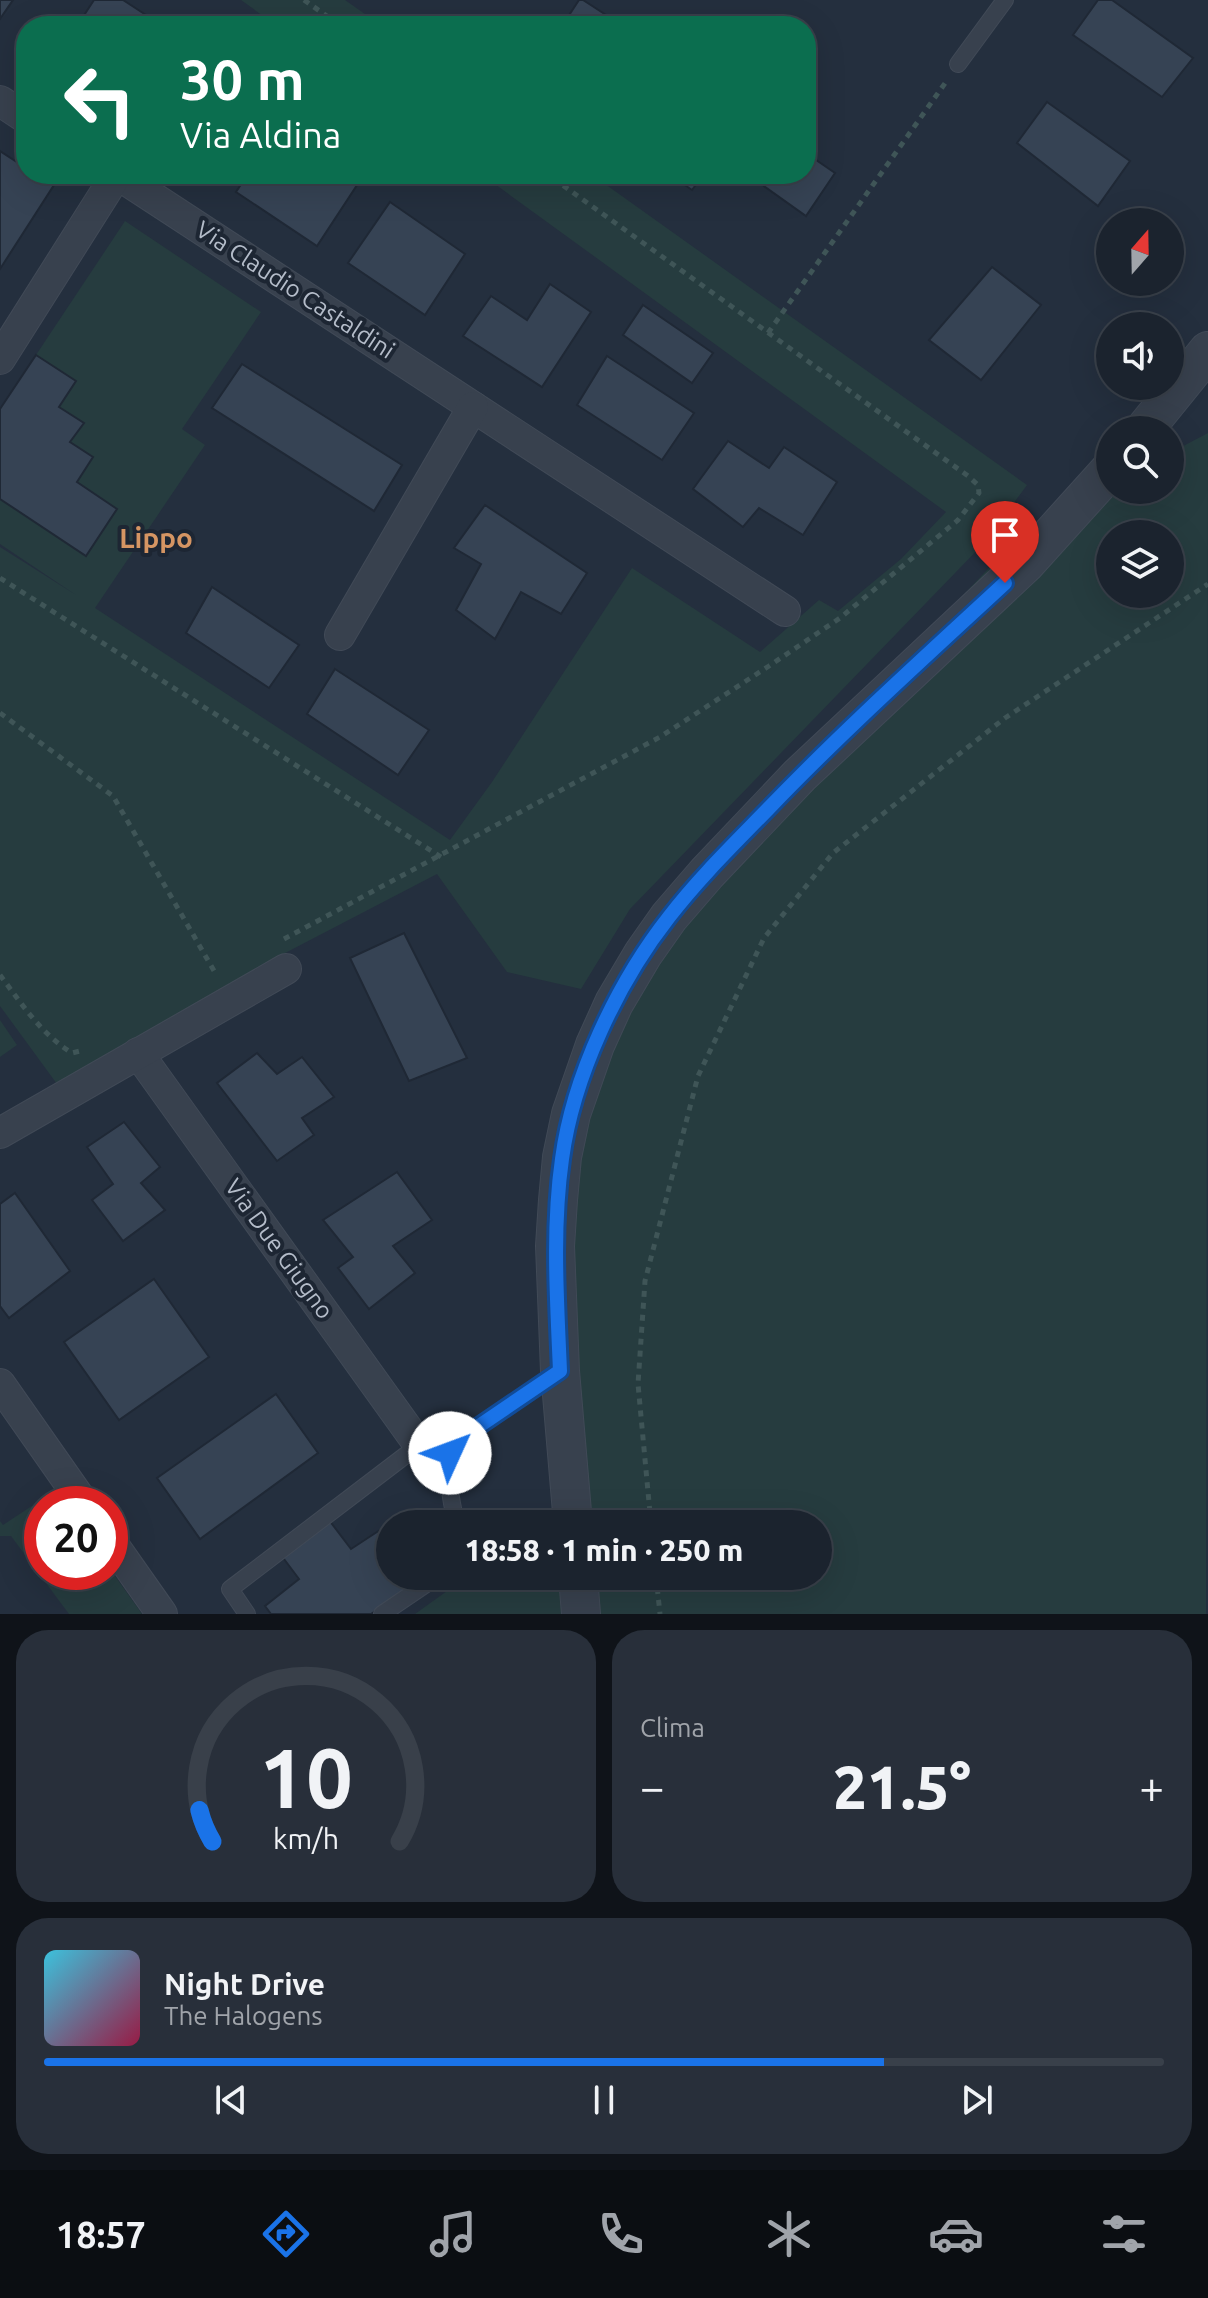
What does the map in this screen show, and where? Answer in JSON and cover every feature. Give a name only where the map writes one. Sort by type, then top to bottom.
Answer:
[{"type":"street","points":[[0,359],[111,184]]},
{"type":"street","name":"Via Claudio Castaldini","points":[[132,184],[785,611]]},
{"type":"street","points":[[1155,416],[1208,351]]},
{"type":"street","points":[[340,635],[473,407]]},
{"type":"street","points":[[572,1510],[560,1371],[555,1246],[562,1157],[571,1114],[595,1045],[630,975],[669,917],[800,775],[1025,564],[1096,485]]},
{"type":"street","points":[[0,1133],[279,973]]},
{"type":"street","name":"Via Due Giugno","points":[[138,1053],[419,1445]]},
{"type":"street","points":[[0,1384],[71,1486]]},
{"type":"street","points":[[128,1566],[162,1614]]},
{"type":"street","points":[[579,1590],[581,1614]]},
{"type":"lane","points":[[958,64],[1005,0]]},
{"type":"lane","points":[[247,1614],[230,1589],[419,1445],[431,1459],[560,1371]]},
{"type":"lane","points":[[454,1443],[448,1473],[454,1510]]},
{"type":"lane","points":[[382,1614],[417,1590]]},
{"type":"path","points":[[304,0],[327,16]]},
{"type":"path","points":[[768,333],[958,64]]},
{"type":"path","points":[[279,973],[264,964],[270,946],[660,737],[840,618],[958,520],[979,493],[978,485],[968,476],[561,184]]},
{"type":"path","points":[[0,578],[441,857]]},
{"type":"path","points":[[650,1510],[638,1384],[645,1281],[698,1076],[764,938],[833,853],[1005,718],[1208,584]]},
{"type":"path","points":[[0,713],[113,796],[217,976],[230,969]]},
{"type":"path","points":[[0,975],[57,1043],[72,1053],[87,1050]]},
{"type":"path","points":[[657,1590],[660,1614]]},
{"type":"green space","points":[[241,0],[345,0],[368,16],[263,16]]},
{"type":"green space","points":[[495,184],[605,184],[1027,485],[986,541],[630,909],[581,989],[507,972],[437,874],[264,964],[57,1084],[0,1006],[0,547],[76,595],[0,544],[0,499],[86,555],[117,510],[77,482],[93,457],[70,442],[83,423],[59,407],[76,381],[36,355],[125,221],[261,312],[182,429],[205,445],[95,608],[450,840],[492,782],[632,568],[760,652],[819,600],[838,611],[901,559],[946,512]]},
{"type":"green space","points":[[1208,433],[1206,1614],[587,1614],[583,1590],[832,1590],[832,1510],[572,1510],[553,1133],[722,850],[1023,532],[1096,493],[1096,504],[1184,504],[1184,446]]},
{"type":"green space","points":[[0,1020],[17,1045],[0,1057]]},
{"type":"green space","points":[[24,1511],[24,1553],[11,1536],[0,1536],[0,1521],[3,1525]]},
{"type":"green space","points":[[51,1590],[125,1590],[142,1614],[69,1614]]},
{"type":"green space","points":[[448,1590],[564,1590],[566,1614],[415,1614]]},
{"type":"building","points":[[0,0],[13,0],[0,19]]},
{"type":"building","points":[[94,0],[123,0],[146,15],[145,16],[84,16]]},
{"type":"building","points":[[579,0],[583,0],[608,16],[569,16]]},
{"type":"building","points":[[1098,0],[1112,0],[1193,58],[1162,97],[1073,35]]},
{"type":"building","points":[[1047,102],[1130,161],[1098,206],[1017,143]]},
{"type":"building","points":[[0,151],[16,161],[16,184],[54,185],[0,269]]},
{"type":"building","points":[[816,160],[835,173],[806,216],[761,184],[816,184]]},
{"type":"building","points":[[241,184],[358,184],[317,246],[236,192]]},
{"type":"building","points":[[390,202],[465,254],[425,315],[348,263]]},
{"type":"building","points":[[992,267],[1041,305],[981,380],[929,340]]},
{"type":"building","points":[[550,284],[591,312],[542,387],[463,336],[491,296],[527,320]]},
{"type":"building","points":[[643,305],[713,353],[692,383],[623,335]]},
{"type":"building","points":[[36,355],[76,381],[59,407],[84,423],[70,442],[93,457],[77,482],[117,509],[86,556],[0,499],[0,409]]},
{"type":"building","points":[[607,356],[694,413],[662,460],[577,405]]},
{"type":"building","points":[[242,364],[402,465],[374,511],[212,408]]},
{"type":"building","points":[[728,441],[769,468],[784,447],[837,482],[803,535],[759,508],[743,527],[693,489]]},
{"type":"building","points":[[485,505],[587,573],[561,614],[521,592],[495,639],[456,610],[481,564],[454,548]]},
{"type":"building","points":[[212,587],[299,645],[269,688],[186,633]]},
{"type":"building","points":[[335,669],[429,730],[398,775],[307,714]]},
{"type":"building","points":[[404,933],[467,1058],[409,1081],[350,958]]},
{"type":"building","points":[[257,1053],[277,1074],[302,1057],[334,1097],[302,1118],[314,1135],[277,1161],[217,1083]]},
{"type":"building","points":[[124,1122],[160,1167],[141,1183],[165,1210],[123,1241],[92,1200],[113,1184],[87,1147]]},
{"type":"building","points":[[397,1172],[432,1220],[393,1246],[415,1273],[369,1309],[338,1268],[353,1257],[323,1220]]},
{"type":"building","points":[[15,1193],[70,1271],[9,1318],[0,1306],[0,1204]]},
{"type":"building","points":[[154,1279],[209,1357],[119,1420],[64,1342]]},
{"type":"building","points":[[276,1394],[318,1453],[200,1539],[157,1478]]},
{"type":"building","points":[[329,1520],[351,1549],[376,1533],[376,1590],[406,1590],[371,1614],[271,1614],[265,1606],[299,1579],[281,1555]]},
{"type":"district","name":"Lippo","points":[[156,538]]},
{"type":"route","points":[[450,1453],[454,1443],[560,1371],[555,1246],[562,1157],[571,1114],[595,1045],[614,1003],[643,954],[669,917],[707,873],[800,775],[1005,583]]}]
